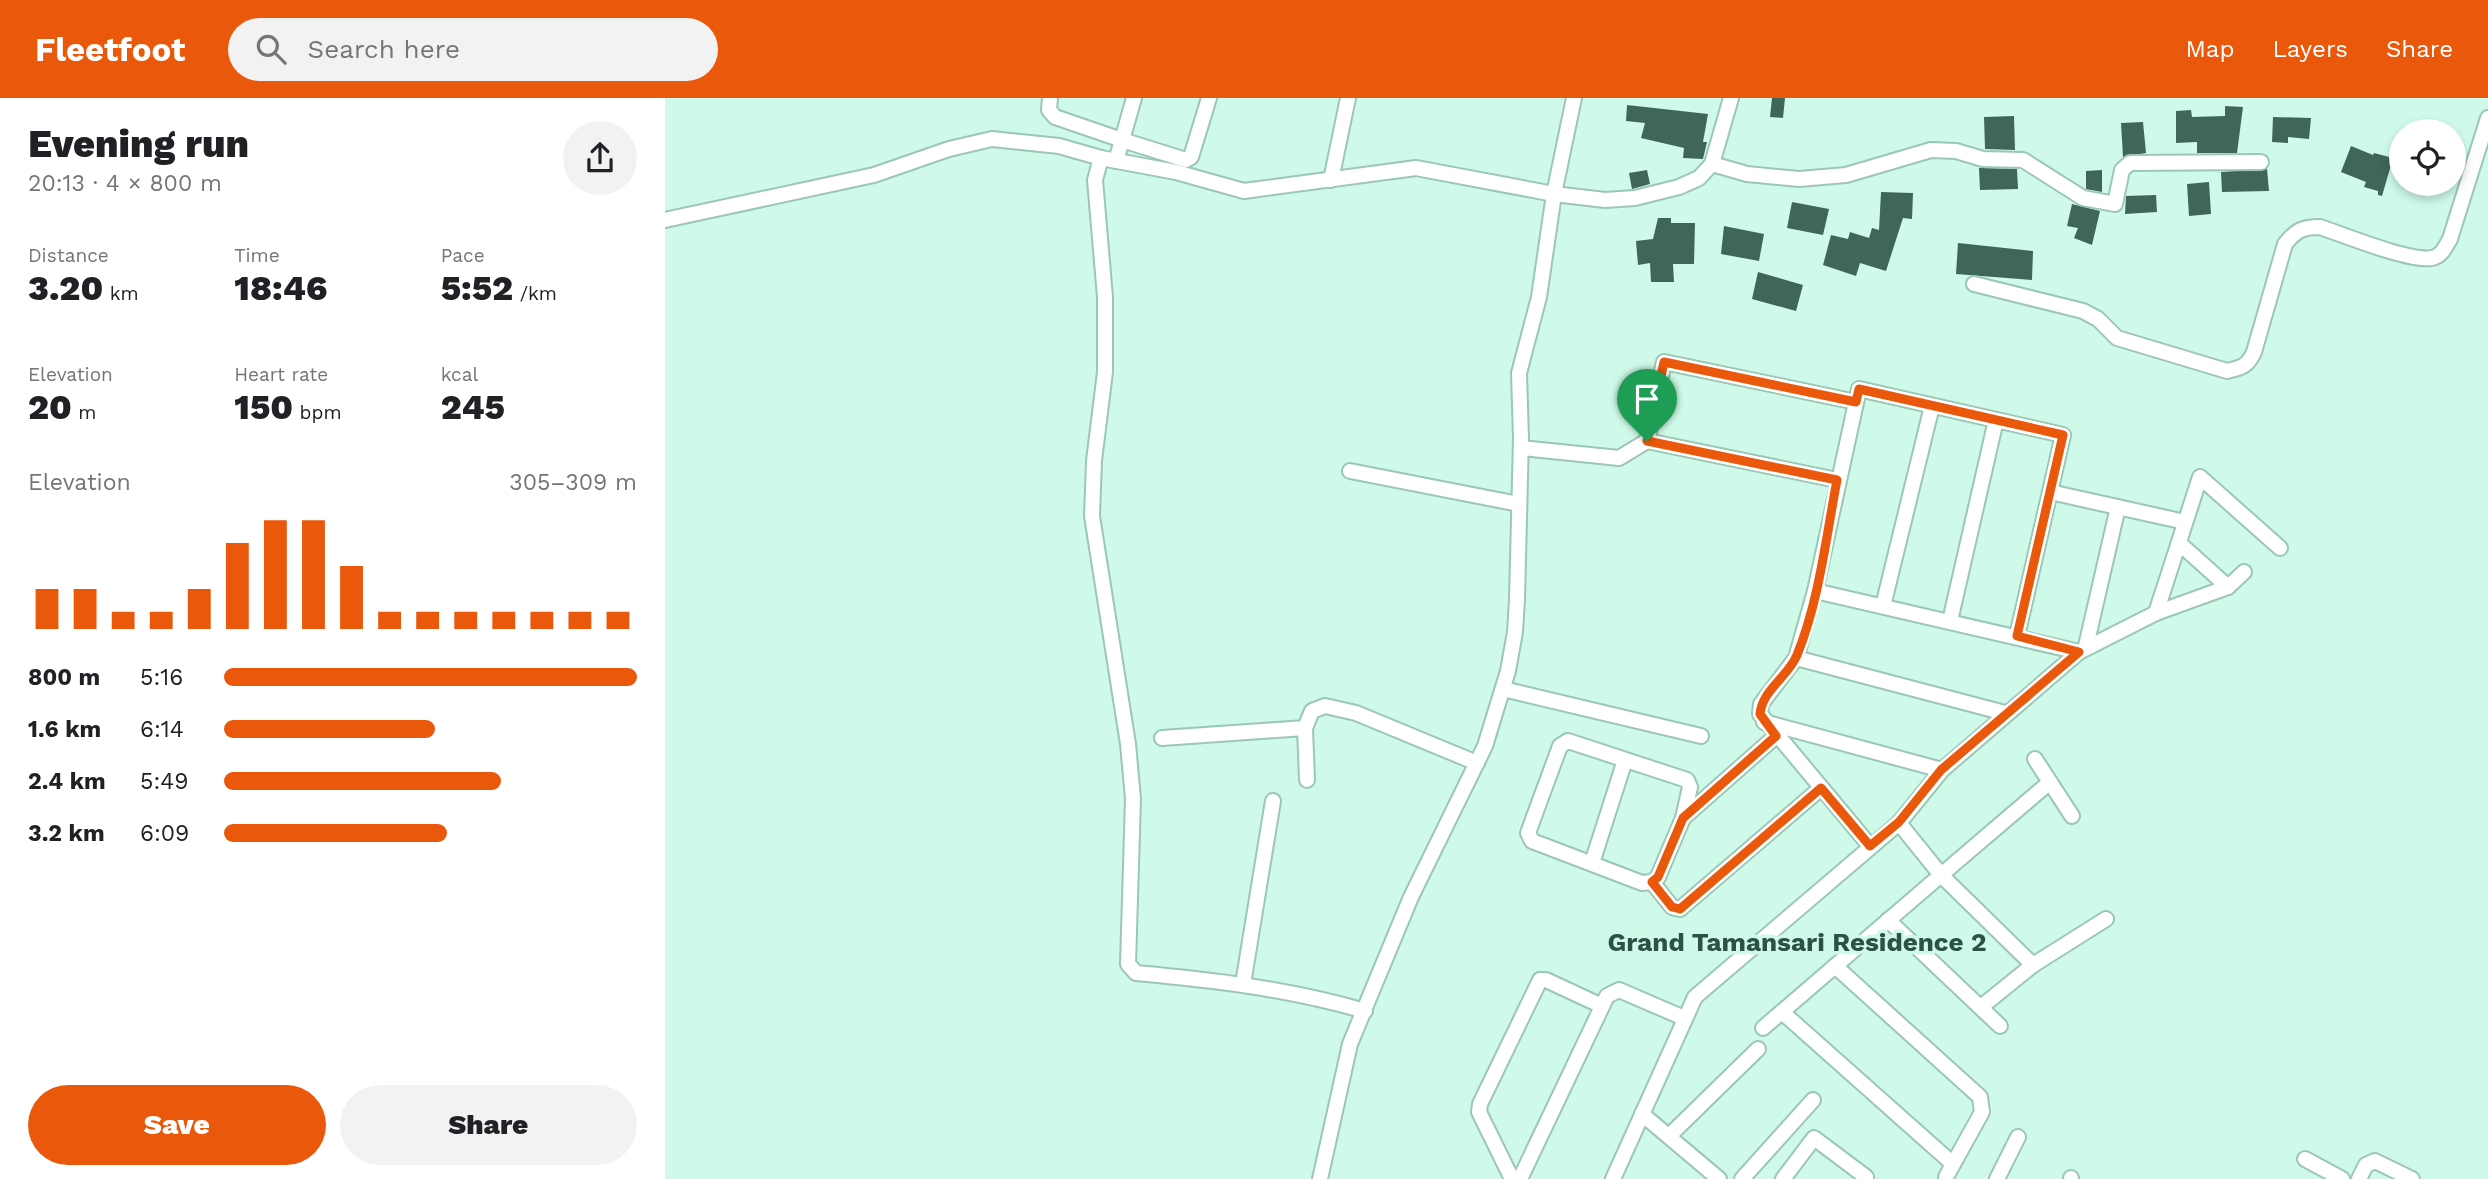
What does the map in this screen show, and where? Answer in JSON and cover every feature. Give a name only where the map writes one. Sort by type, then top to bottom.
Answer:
[{"type":"street","points":[[1050,98],[1049,110],[1055,117],[1189,159],[1194,154],[1209,98]]},
{"type":"street","points":[[1116,161],[1134,98]]},
{"type":"street","points":[[1331,180],[1348,98]]},
{"type":"street","points":[[1320,1179],[1350,1044],[1411,897],[1495,723],[1503,689],[1515,632],[1521,448],[1519,373],[1539,297],[1554,194],[1574,98]]},
{"type":"street","points":[[665,220],[874,175],[949,149],[992,139],[1059,146],[1101,158],[1176,172],[1244,191],[1416,168],[1554,194],[1605,200],[1635,198],[1679,187],[1699,178],[1713,164],[1731,98]]},
{"type":"street","points":[[1974,284],[2083,311],[2098,319],[2117,338],[2227,370],[2241,368],[2249,362],[2254,352],[2285,244],[2295,232],[2305,227],[2320,227],[2414,257],[2431,258],[2441,254],[2450,239],[2488,118]]},
{"type":"street","points":[[1713,164],[1759,176],[1799,179],[1846,175],[1931,150],[1956,151],[1983,159],[2024,160],[2083,198],[2115,204],[2122,170],[2130,163],[2261,162]]},
{"type":"street","points":[[1101,158],[1095,180],[1105,297],[1105,372],[1094,461],[1092,516],[1123,699],[1133,799],[1128,964],[1136,974],[1243,984],[1321,998],[1365,1010]]},
{"type":"street","points":[[1647,441],[1664,362],[1856,402]]},
{"type":"street","points":[[1870,846],[1760,714],[1761,704],[1796,657],[1815,591],[1837,480],[1859,389],[2063,435],[2017,636]]},
{"type":"street","points":[[1883,606],[1932,406]]},
{"type":"street","points":[[1950,621],[1996,420]]},
{"type":"street","points":[[1521,448],[1619,458],[1647,441],[1837,480]]},
{"type":"street","points":[[1350,471],[1519,504]]},
{"type":"street","points":[[2157,613],[2200,477],[2280,548]]},
{"type":"street","points":[[2050,492],[2185,522]]},
{"type":"street","points":[[2083,649],[2118,507]]},
{"type":"street","points":[[2179,542],[2228,587]]},
{"type":"street","points":[[1613,1179],[1695,997],[1899,822],[1941,770],[2083,649],[2157,613],[2228,587],[2244,572]]},
{"type":"street","points":[[1815,591],[2083,649]]},
{"type":"street","points":[[1796,657],[2005,713]]},
{"type":"street","points":[[1503,689],[1701,736]]},
{"type":"street","points":[[1307,780],[1305,728],[1311,711],[1325,706],[1344,709],[1477,763]]},
{"type":"street","points":[[1764,722],[1941,770]]},
{"type":"street","points":[[1162,738],[1305,728]]},
{"type":"street","points":[[1683,818],[1776,736]]},
{"type":"street","points":[[1568,741],[1625,760],[1688,780],[1690,787],[1683,818],[1658,877],[1652,882],[1642,883],[1532,841],[1528,833],[1563,743],[1568,741]]},
{"type":"street","points":[[2035,759],[2072,816]]},
{"type":"street","points":[[1592,863],[1625,760]]},
{"type":"street","points":[[1763,1028],[2050,782]]},
{"type":"street","points":[[1652,882],[1672,907],[1680,909],[1821,788]]},
{"type":"street","points":[[1243,984],[1273,801]]},
{"type":"street","points":[[1899,822],[1941,875],[2033,965]]},
{"type":"street","points":[[1981,1007],[2033,965],[2106,919]]},
{"type":"street","points":[[1888,920],[2000,1026]]},
{"type":"street","points":[[1782,1012],[1949,1170],[1982,1112],[1980,1097],[1835,966]]},
{"type":"street","points":[[1512,1179],[1479,1112],[1480,1104],[1540,981],[1546,980],[1602,1006]]},
{"type":"street","points":[[1520,1179],[1607,996],[1619,989],[1684,1018]]},
{"type":"street","points":[[1669,1136],[1758,1049]]},
{"type":"street","points":[[1742,1179],[1813,1100]]},
{"type":"street","points":[[1642,1114],[1719,1179]]},
{"type":"street","points":[[1783,1179],[1814,1138],[1866,1178]]},
{"type":"street","points":[[1997,1179],[2018,1138]]},
{"type":"street","points":[[2305,1159],[2342,1179]]},
{"type":"street","points":[[2359,1179],[2366,1165],[2375,1161],[2412,1179]]},
{"type":"building","points":[[1772,98],[1785,98],[1783,118],[1770,117]]},
{"type":"building","points":[[1627,105],[1708,114],[1703,159],[1683,158],[1684,148],[1641,138],[1645,123],[1626,121]]},
{"type":"building","points":[[2225,106],[2243,107],[2237,153],[2197,153],[2197,142],[2176,143],[2176,111],[2191,110],[2192,117],[2225,116]]},
{"type":"building","points":[[2014,116],[2015,150],[1985,149],[1984,117]]},
{"type":"building","points":[[2273,117],[2311,118],[2309,139],[2288,137],[2288,143],[2272,142]]},
{"type":"building","points":[[2143,122],[2146,153],[2123,157],[2121,123]]},
{"type":"building","points":[[2351,146],[2373,155],[2374,153],[2389,157],[2389,172],[2382,196],[2378,195],[2378,191],[2364,187],[2366,182],[2341,172]]},
{"type":"building","points":[[1979,168],[2017,169],[2018,189],[1980,190]]},
{"type":"building","points":[[2267,169],[2269,191],[2222,192],[2221,172]]},
{"type":"building","points":[[1647,170],[1650,184],[1632,189],[1629,173]]},
{"type":"building","points":[[2102,170],[2102,192],[2086,189],[2086,171]]},
{"type":"building","points":[[2209,182],[2211,214],[2189,216],[2187,184]]},
{"type":"building","points":[[1881,192],[1913,193],[1912,219],[1903,218],[1886,271],[1860,263],[1856,276],[1823,265],[1831,235],[1848,239],[1850,232],[1869,238],[1872,228],[1879,230]]},
{"type":"building","points":[[2156,195],[2157,212],[2125,214],[2126,196]]},
{"type":"building","points":[[1792,202],[1829,209],[1823,235],[1787,228]]},
{"type":"building","points":[[2072,204],[2100,211],[2092,245],[2074,238],[2078,228],[2067,226]]},
{"type":"building","points":[[1658,218],[1671,218],[1671,223],[1695,223],[1694,264],[1673,264],[1674,282],[1651,282],[1650,263],[1638,265],[1636,241],[1653,239]]},
{"type":"building","points":[[1724,226],[1764,234],[1759,261],[1721,254]]},
{"type":"building","points":[[1958,243],[2033,251],[2032,280],[1956,274]]},
{"type":"building","points":[[1758,272],[1803,285],[1796,311],[1752,299]]},
{"type":"district","name":"Grand Tamansari Residence 2","points":[[1797,942]]},
{"type":"route","points":[[1664,362],[1856,402],[1859,389],[2063,435],[2017,636],[2079,652],[1941,770],[1899,822],[1870,846],[1821,788],[1680,909],[1672,907],[1652,882],[1658,877],[1683,818],[1776,736],[1760,714],[1761,704],[1796,657],[1815,591],[1837,480],[1647,441],[1664,362]]}]
